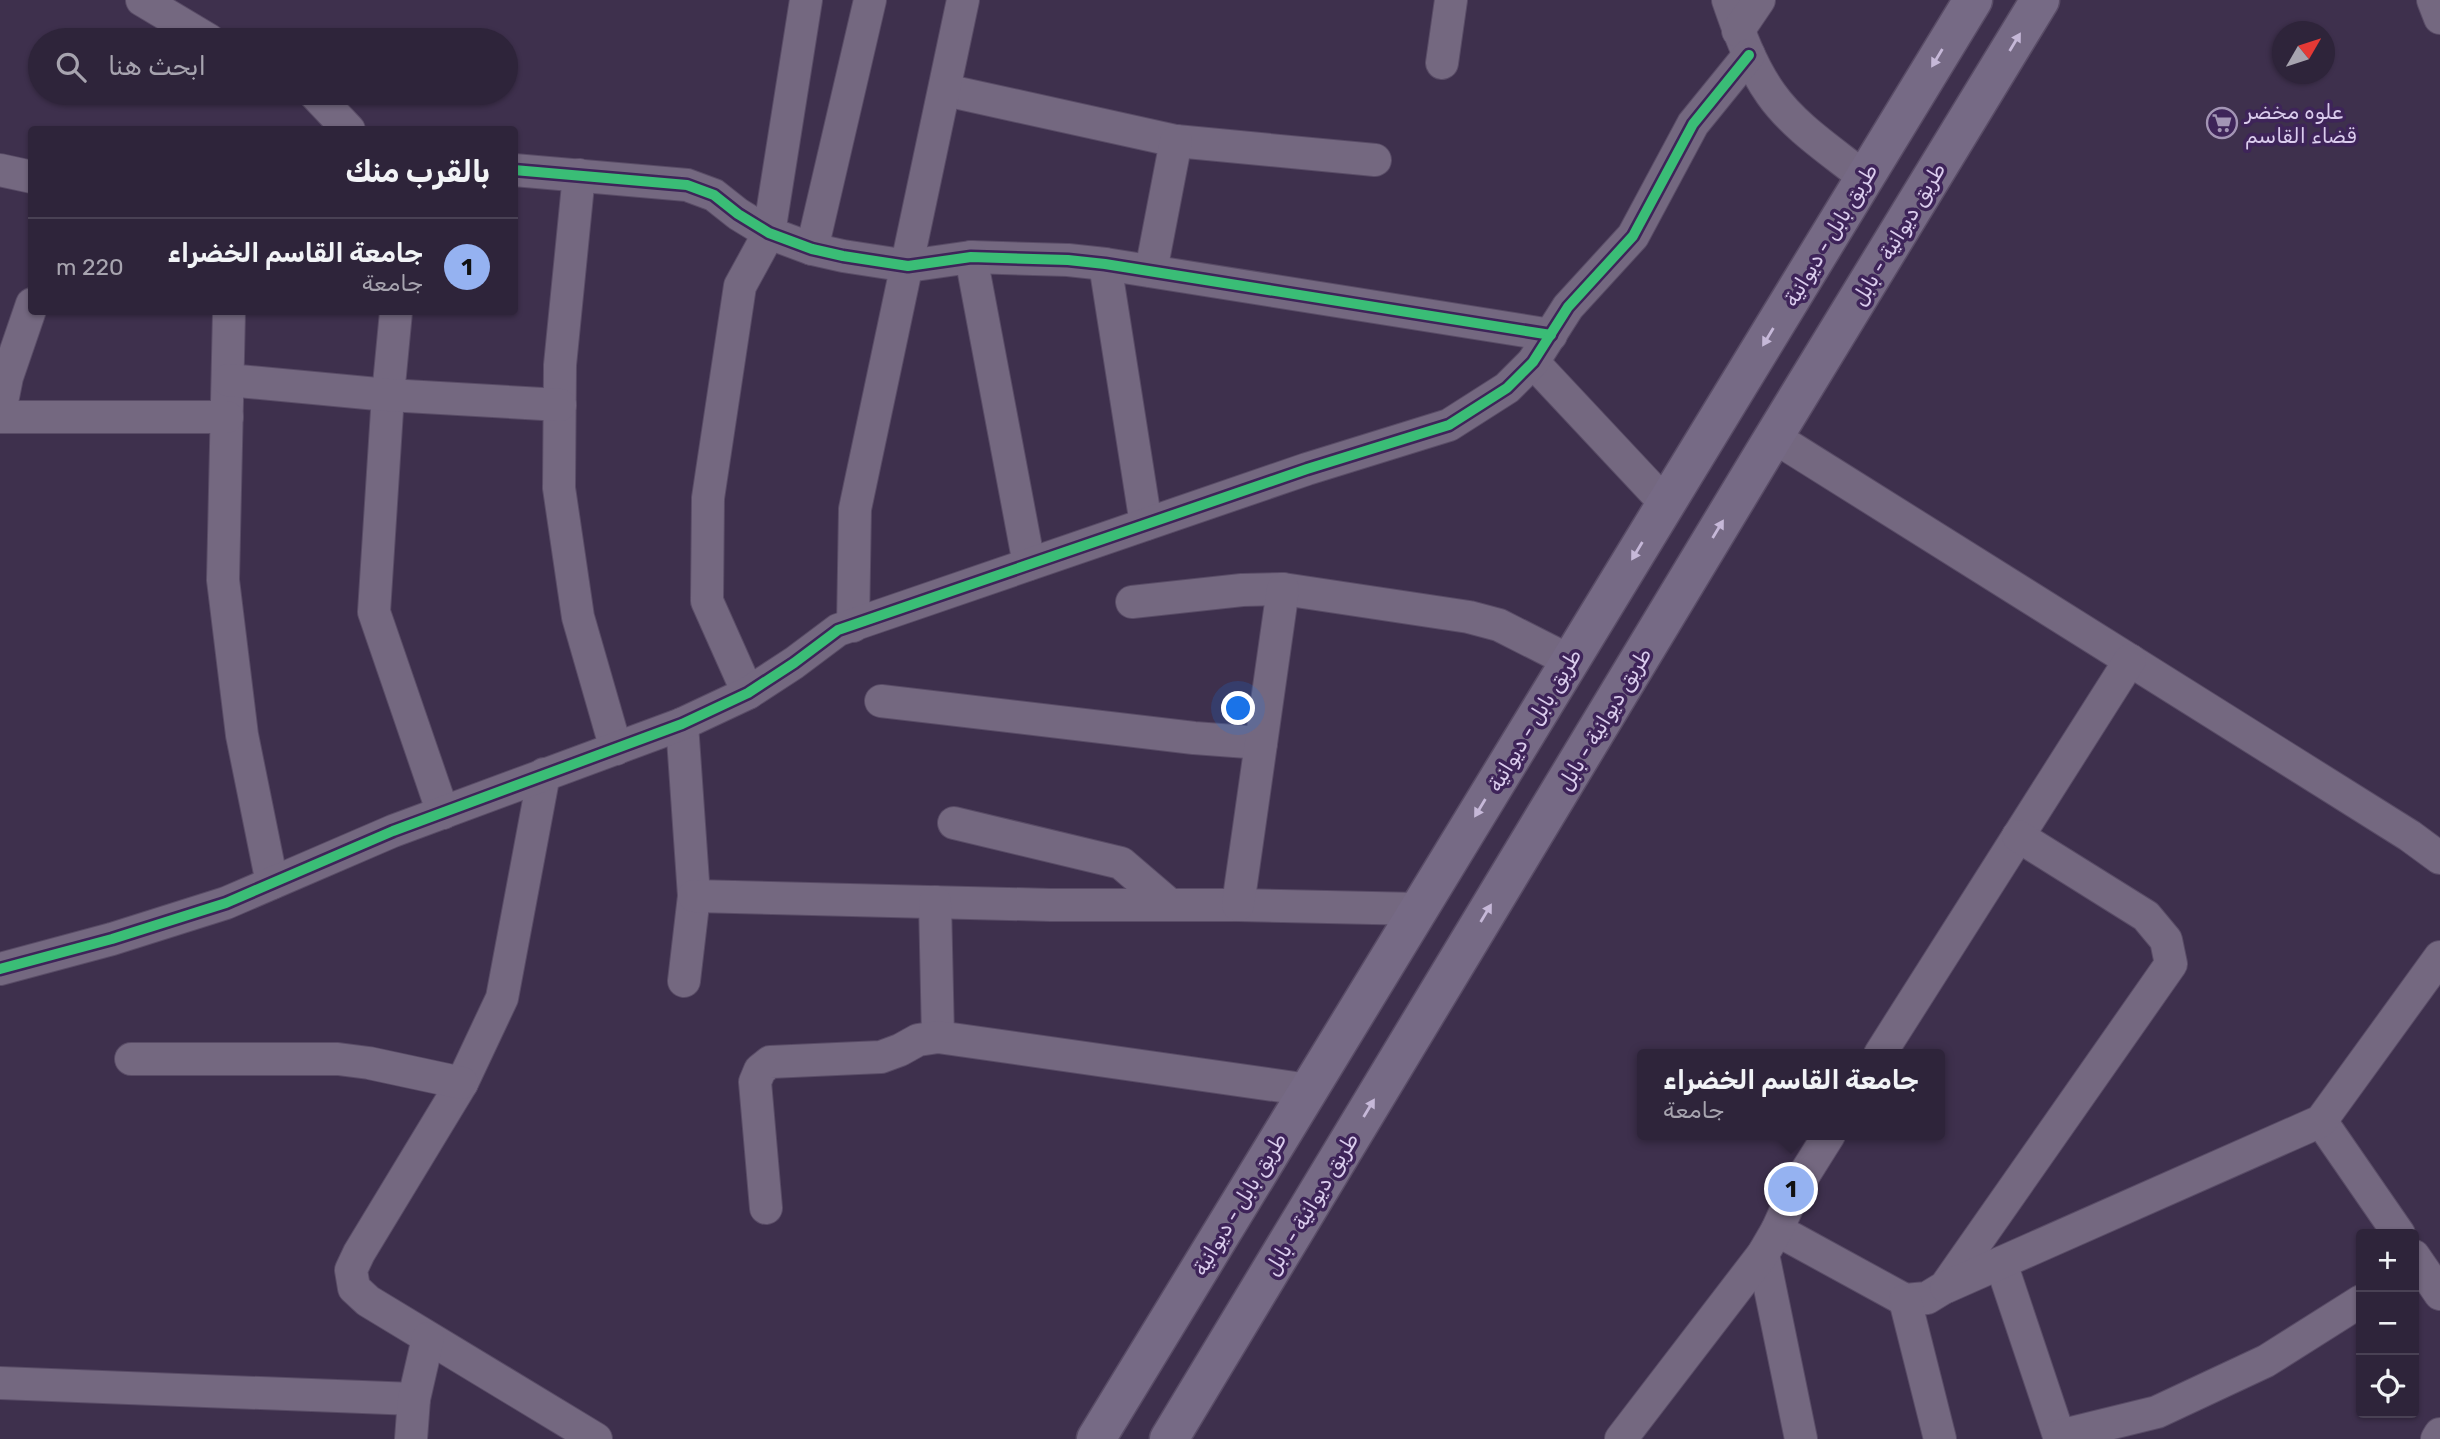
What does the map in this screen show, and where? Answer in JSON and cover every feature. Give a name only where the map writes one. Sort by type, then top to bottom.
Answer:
[{"type":"highway","name":"طريق بابل - ديوانية","points":[[1096,1439],[1973,0]]},
{"type":"highway","name":"طريق ديوانية - بابل","points":[[1169,1439],[2040,0]]},
{"type":"highway","points":[[1726,406],[1746,400],[1760,413],[1770,416],[1775,435]]},
{"type":"highway","points":[[1209,1253],[1213,1278],[1222,1288],[1234,1293],[1248,1294],[1259,1290]]},
{"type":"highway","points":[[1171,1316],[1194,1311],[1207,1316],[1217,1325],[1222,1338],[1222,1351]]},
{"type":"street","points":[[142,0],[189,28]]},
{"type":"street","points":[[748,693],[707,601],[708,498],[740,286],[769,233],[806,0]]},
{"type":"street","points":[[812,249],[870,0]]},
{"type":"street","points":[[853,626],[855,509],[963,0]]},
{"type":"street","points":[[1442,63],[1451,0]]},
{"type":"street","points":[[1728,0],[1744,43],[1771,94],[1797,124],[1865,178]]},
{"type":"street","points":[[0,969],[112,939],[226,903],[393,831],[682,724],[748,693],[838,630],[1307,469],[1449,425],[1507,388],[1533,362],[1568,307],[1633,236],[1693,124],[1744,43],[1759,0]]},
{"type":"street","points":[[2432,0],[2440,18]]},
{"type":"street","points":[[945,90],[1177,141],[1375,160]]},
{"type":"street","points":[[325,105],[345,126]]},
{"type":"street","points":[[1151,271],[1177,141]]},
{"type":"street","points":[[0,170],[28,176]]},
{"type":"street","points":[[518,170],[687,185],[714,195],[738,215],[769,233],[812,249],[843,256],[908,266],[971,257],[1105,264],[1551,335]]},
{"type":"street","points":[[579,175],[560,365],[559,488],[578,617],[616,749]]},
{"type":"street","points":[[971,257],[1028,564]]},
{"type":"street","points":[[1105,264],[1146,524]]},
{"type":"street","points":[[28,315],[7,377],[0,414],[227,417]]},
{"type":"street","points":[[229,315],[223,580],[242,734],[272,883]]},
{"type":"street","points":[[396,315],[374,612],[443,813]]},
{"type":"street","points":[[1533,362],[1666,504]]},
{"type":"street","points":[[228,380],[388,395],[560,405]]},
{"type":"street","points":[[1775,435],[2410,836],[2440,858]]},
{"type":"street","points":[[1238,905],[1283,589]]},
{"type":"street","points":[[1132,602],[1242,590],[1283,589],[1469,617],[1499,625],[1570,661]]},
{"type":"street","points":[[1883,1049],[2130,660]]},
{"type":"street","points":[[881,701],[1194,738],[1261,743]]},
{"type":"street","points":[[682,724],[694,896],[684,981]]},
{"type":"street","points":[[544,774],[502,998],[462,1083],[351,1270],[354,1288],[368,1301],[596,1439]]},
{"type":"street","points":[[954,823],[1121,863],[1171,905]]},
{"type":"street","points":[[1945,1287],[2171,964],[2166,940],[2146,916],[2018,836]]},
{"type":"street","points":[[694,896],[1419,909]]},
{"type":"street","points":[[935,902],[938,1037]]},
{"type":"street","points":[[1770,1242],[1905,1300],[1927,1298],[1945,1287],[2321,1121],[2440,957]]},
{"type":"street","points":[[766,1208],[755,1082],[760,1070],[770,1062],[881,1057],[918,1040],[938,1037],[1309,1090]]},
{"type":"street","points":[[131,1059],[338,1059],[462,1083]]},
{"type":"street","points":[[2321,1121],[2396,1229]]},
{"type":"street","points":[[1620,1439],[1770,1242],[1797,1186],[1826,1140]]},
{"type":"street","points":[[1770,1242],[1801,1439]]},
{"type":"street","points":[[2001,1263],[2060,1437],[2157,1412],[2266,1361],[2356,1304]]},
{"type":"street","points":[[2419,1267],[2440,1294]]},
{"type":"street","points":[[1905,1300],[1940,1439]]},
{"type":"street","points":[[411,1439],[414,1399],[429,1338]]},
{"type":"street","points":[[0,1383],[414,1399]]},
{"type":"cycle path","points":[[0,969],[112,939],[226,903],[393,831],[682,724],[748,693],[838,630],[1307,469],[1449,425],[1507,388],[1533,362],[1568,307],[1633,236],[1693,124],[1749,55]]},
{"type":"cycle path","points":[[518,170],[687,185],[714,195],[769,233],[812,249],[843,256],[908,266],[971,257],[1105,264],[1551,335]]},
{"type":"place","name":"علوه مخضر قضاء القاسم","points":[[2222,123]]},
{"type":"place","name":"جامعة القاسم الخضراء","points":[[1791,1189]]}]
